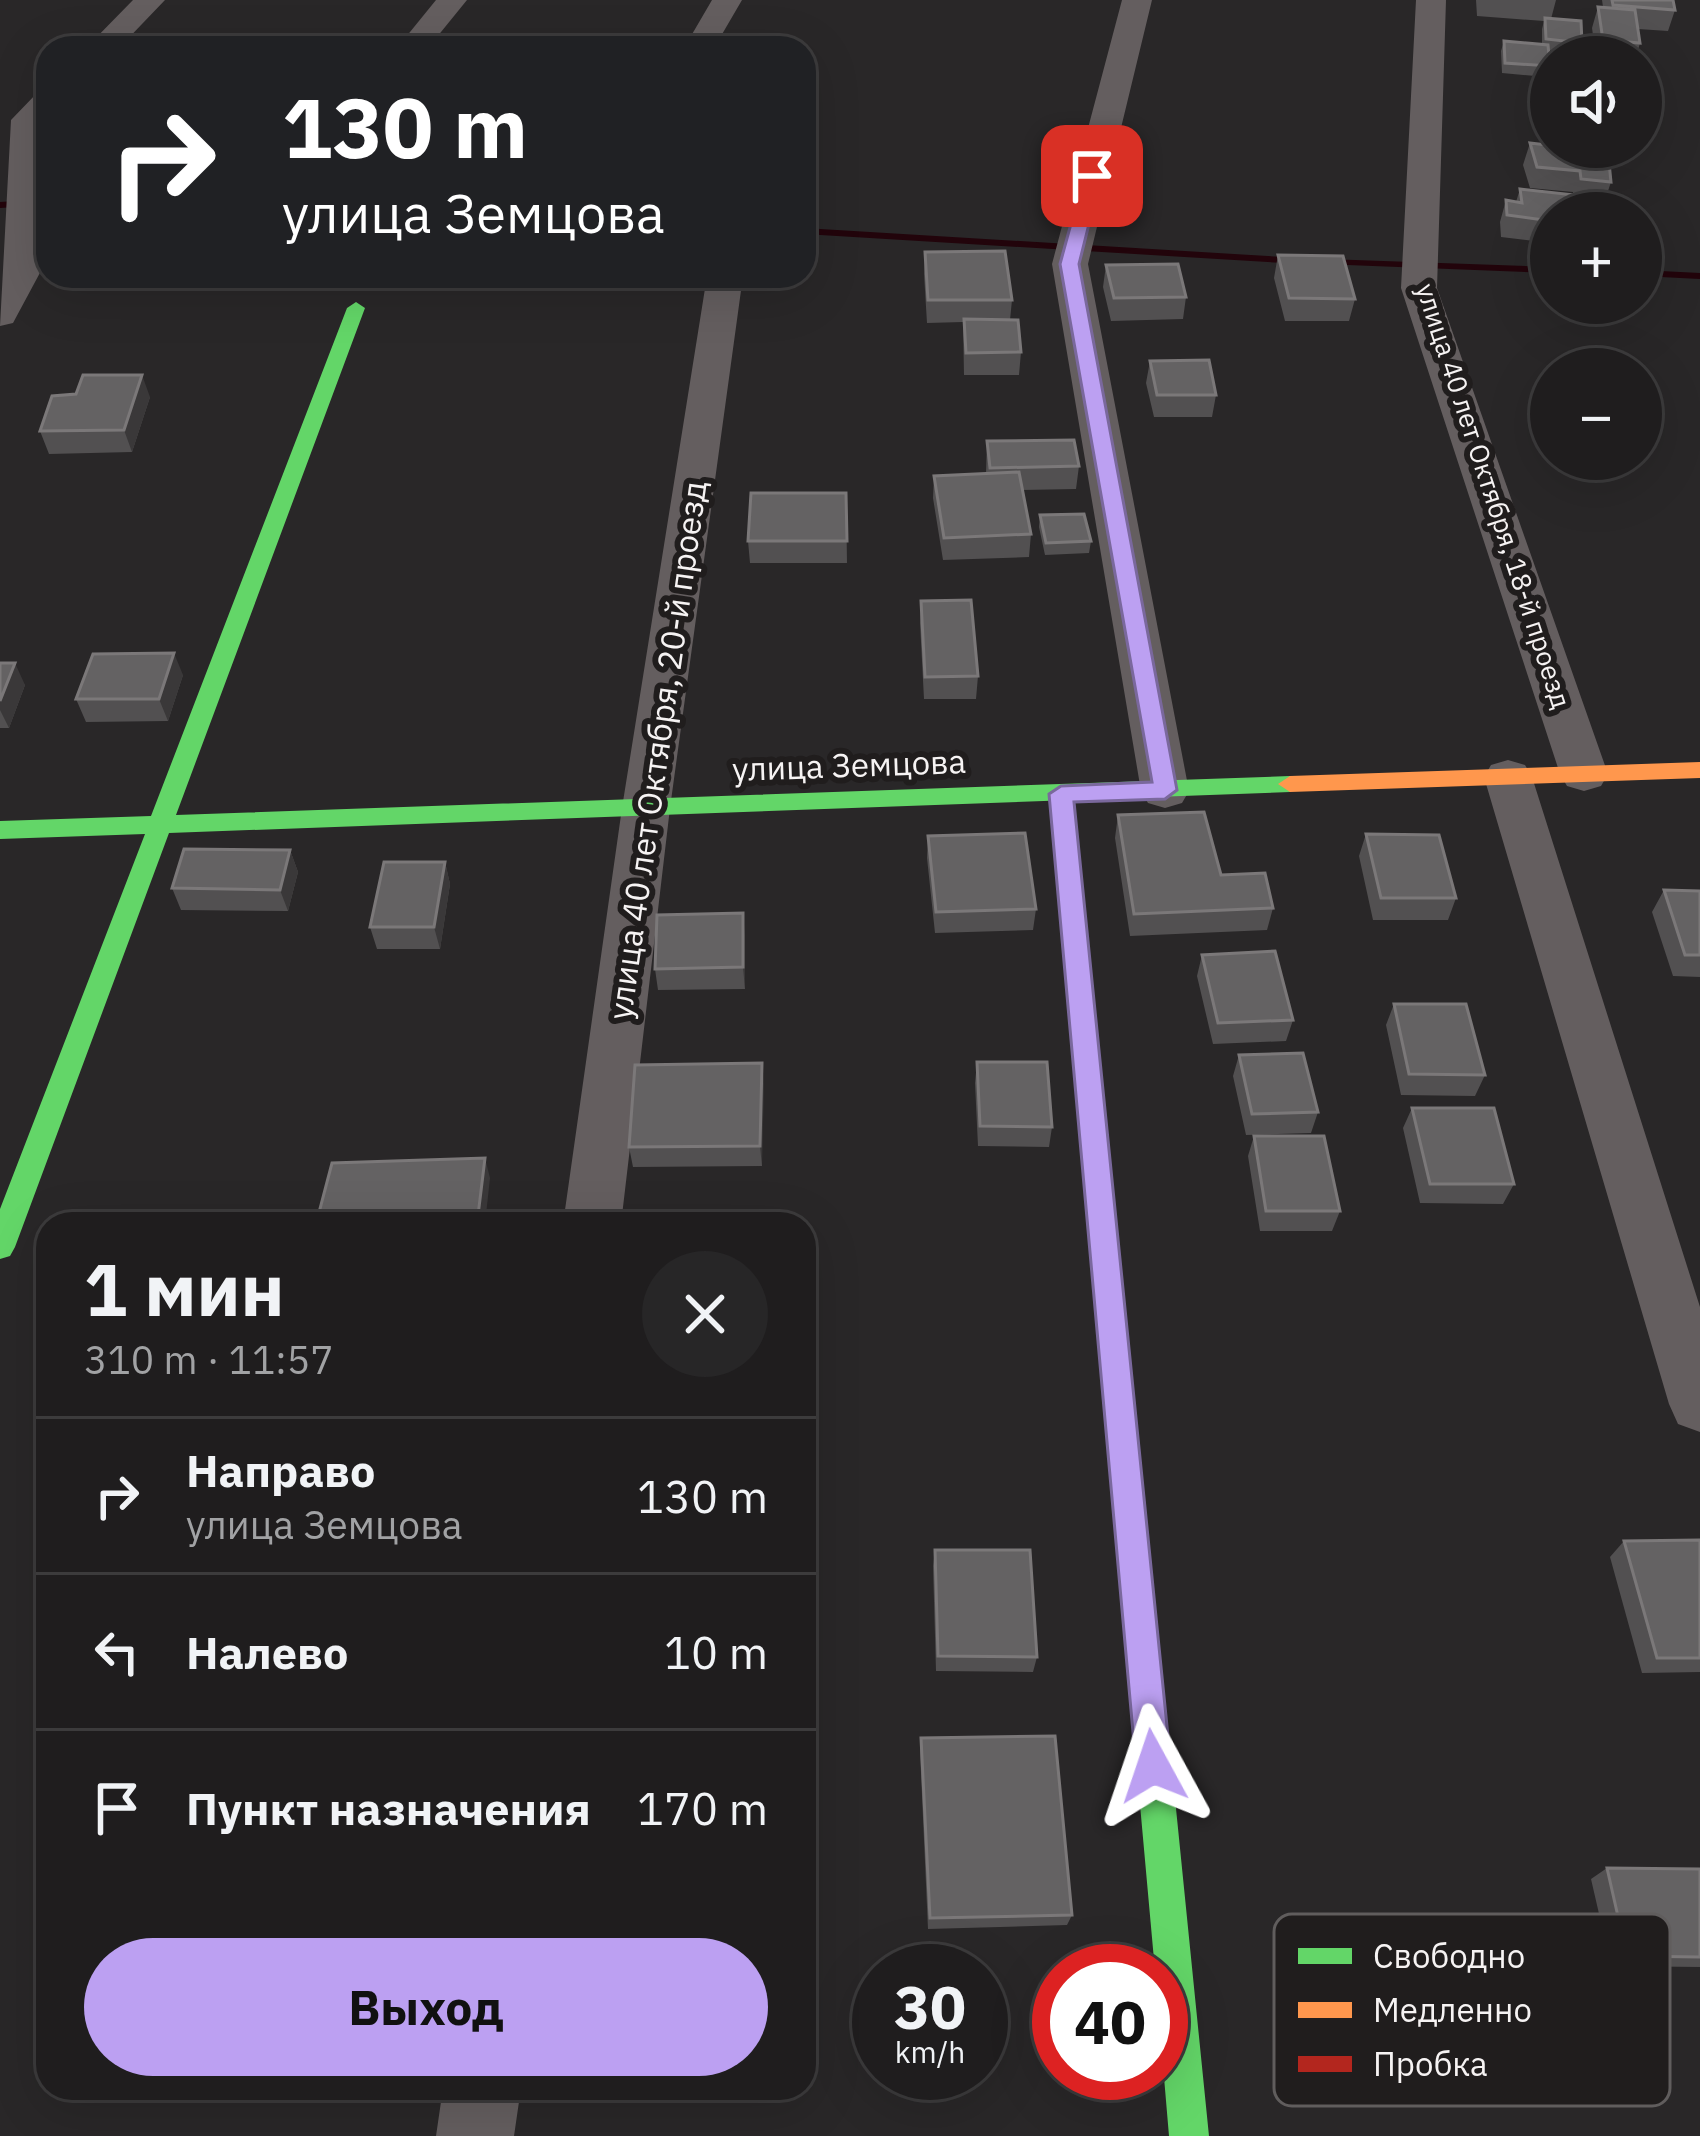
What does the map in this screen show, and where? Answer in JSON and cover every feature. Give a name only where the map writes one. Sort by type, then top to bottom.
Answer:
[{"type":"street","points":[[113,36],[150,0]]},
{"type":"street","points":[[422,36],[452,0]]},
{"type":"street","points":[[706,36],[727,0]]},
{"type":"street","points":[[1137,0],[1070,264],[1165,790]]},
{"type":"street","name":"улица 40 лет Октября, 18-й проезд","points":[[1431,0],[1419,288],[1584,774]]},
{"type":"street","points":[[0,314],[24,269],[27,120],[36,111]]},
{"type":"street","name":"улица 40 лет Октября, 20-й проезд","points":[[594,1212],[646,808],[723,288]]},
{"type":"street","points":[[0,1246],[356,308]]},
{"type":"street","name":"улица Земцова","points":[[0,830],[1700,770]]},
{"type":"street","points":[[1508,777],[1700,1404]]},
{"type":"street","points":[[1061,794],[1189,2136]]},
{"type":"street","points":[[476,2136],[480,2100]]},
{"type":"building","points":[[1612,0],[1673,0],[1675,10],[1613,5]]},
{"type":"building","points":[[1598,7],[1635,10],[1639,36],[1602,36]]},
{"type":"building","points":[[1545,18],[1581,21],[1582,36],[1546,36]]},
{"type":"building","points":[[1504,41],[1530,43],[1530,65],[1505,63]]},
{"type":"building","points":[[1548,168],[1610,168],[1611,182],[1581,179],[1580,171]]},
{"type":"building","points":[[1520,189],[1547,192],[1530,192],[1530,218],[1507,215],[1506,200],[1522,203]]},
{"type":"building","points":[[1005,251],[1012,300],[928,300],[925,252]]},
{"type":"building","points":[[1278,255],[1343,256],[1355,299],[1289,298]]},
{"type":"building","points":[[1178,264],[1186,297],[1114,298],[1106,265]]},
{"type":"building","points":[[964,319],[1018,320],[1021,352],[966,353]]},
{"type":"building","points":[[1209,360],[1216,395],[1157,395],[1150,361]]},
{"type":"building","points":[[83,375],[142,375],[124,430],[40,431],[52,396],[76,394]]},
{"type":"building","points":[[1074,440],[1079,466],[990,468],[987,441]]},
{"type":"building","points":[[1019,472],[1031,534],[944,538],[934,476]]},
{"type":"building","points":[[751,493],[846,493],[847,541],[748,541]]},
{"type":"building","points":[[1084,514],[1091,541],[1046,543],[1040,515]]},
{"type":"building","points":[[971,600],[978,676],[925,677],[921,601]]},
{"type":"building","points":[[174,653],[159,699],[76,699],[93,654]]},
{"type":"building","points":[[0,663],[15,663],[0,701]]},
{"type":"building","points":[[1204,812],[1221,875],[1265,873],[1273,908],[1134,914],[1118,815]]},
{"type":"building","points":[[1025,833],[1036,909],[936,912],[928,836]]},
{"type":"building","points":[[1366,834],[1439,835],[1456,898],[1381,898]]},
{"type":"building","points":[[184,849],[290,850],[280,890],[172,888]]},
{"type":"building","points":[[384,862],[445,862],[434,927],[370,927]]},
{"type":"building","points":[[1664,890],[1700,891],[1700,955],[1685,955]]},
{"type":"building","points":[[743,913],[743,967],[655,969],[657,915]]},
{"type":"building","points":[[1275,951],[1293,1020],[1218,1023],[1202,955]]},
{"type":"building","points":[[1394,1004],[1466,1004],[1485,1075],[1409,1074]]},
{"type":"building","points":[[1303,1053],[1318,1112],[1252,1114],[1239,1055]]},
{"type":"building","points":[[977,1062],[1047,1062],[1052,1127],[980,1126]]},
{"type":"building","points":[[762,1063],[760,1146],[629,1147],[635,1065]]},
{"type":"building","points":[[1412,1108],[1494,1108],[1514,1184],[1430,1184]]},
{"type":"building","points":[[1254,1136],[1324,1136],[1340,1211],[1266,1211]]},
{"type":"building","points":[[485,1158],[478,1212],[319,1212],[332,1163]]},
{"type":"building","points":[[1700,1540],[1700,1658],[1657,1658],[1624,1541]]},
{"type":"building","points":[[935,1550],[1030,1550],[1037,1657],[938,1656]]},
{"type":"building","points":[[1055,1736],[1072,1915],[930,1918],[921,1738]]},
{"type":"building","points":[[1607,1868],[1700,1869],[1700,1957],[1670,1957],[1670,1914],[1617,1914]]},
{"type":"waterway","points":[[0,205],[36,203]]},
{"type":"waterway","points":[[816,232],[1300,261]]},
{"type":"waterway","points":[[1326,262],[1530,269]]},
{"type":"waterway","points":[[1662,274],[1700,276]]},
{"type":"traffic: fast","points":[[0,1247],[356,308]]},
{"type":"traffic: fast","points":[[0,830],[1290,784]]},
{"type":"traffic: fast","points":[[1089,1084],[1189,2136]]},
{"type":"traffic: slow","points":[[1290,784],[1700,770]]},
{"type":"traffic: jam","points":[[1061,794],[1089,1084]]},
{"type":"route","points":[[1092,176],[1070,264],[1165,790],[1061,794],[1153,1766]]}]
